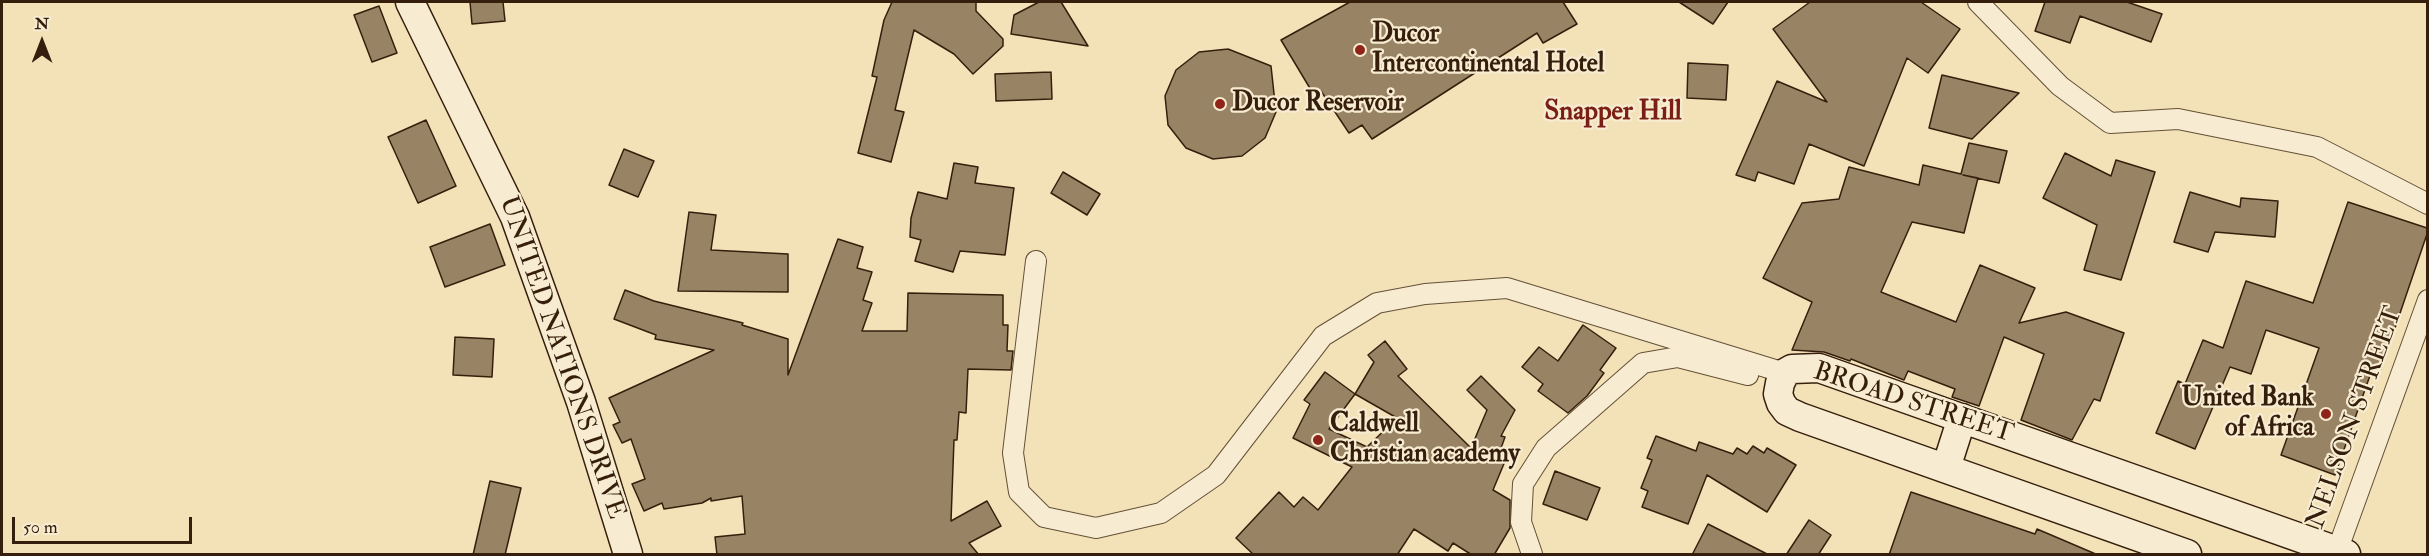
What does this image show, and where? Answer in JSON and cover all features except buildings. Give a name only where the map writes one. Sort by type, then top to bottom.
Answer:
[{"type":"street","name":"UNITED NATIONS DRIVE","points":[[411,2],[515,217],[581,402],[628,555]]},
{"type":"street","points":[[1978,2],[2060,86],[2110,123],[2178,120],[2317,147],[2427,204]]},
{"type":"street","points":[[1036,261],[1013,453],[1019,492],[1044,517],[1096,528],[1161,513],[1216,475],[1323,336],[1377,303],[1425,294],[1507,288],[1782,378]]},
{"type":"street","name":"NELSON STREET","points":[[2340,554],[2427,300]]},
{"type":"street","points":[[1532,555],[1521,522],[1523,484],[1546,448],[1643,363],[1678,357],[1782,378]]},
{"type":"street","name":"BROAD STREET","points":[[2187,555],[1787,411],[1780,403],[1778,394],[1782,378],[1805,367],[1819,368],[2340,554]]},
{"type":"street","points":[[1946,468],[1962,418]]},
{"type":"place","name":"Ducor Intercontinental Hotel","points":[[1360,50]]},
{"type":"place","name":"Ducor Reservoir","points":[[1220,104]]},
{"type":"place","name":"United Bank of Africa","points":[[2326,414]]},
{"type":"place","name":"Caldwell Christian academy","points":[[1318,440]]},
{"type":"district","name":"Snapper Hill","points":[[1613,113]]}]
